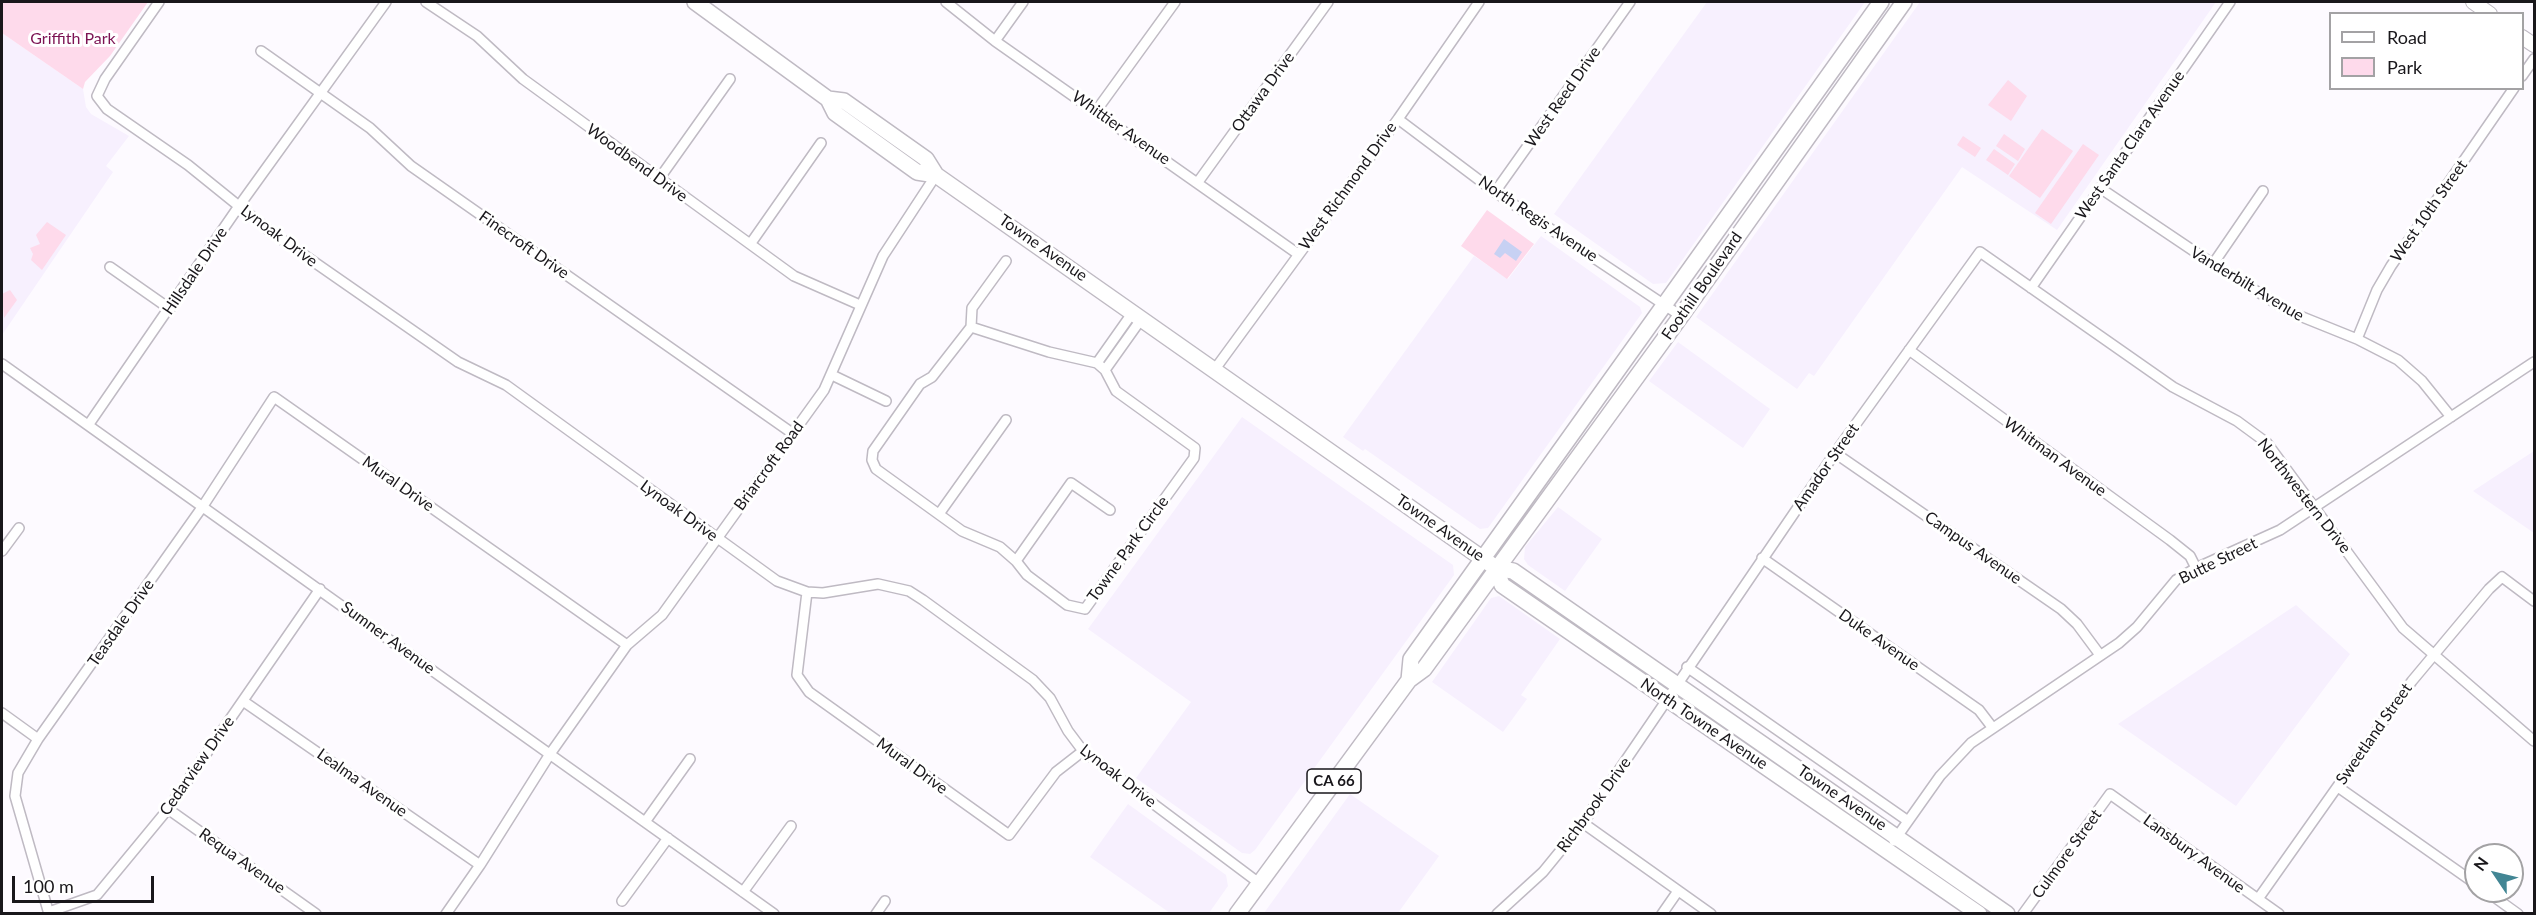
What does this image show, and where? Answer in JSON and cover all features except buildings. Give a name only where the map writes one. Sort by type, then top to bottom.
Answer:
[{"type":"main road","name":"Foothill Boulevard","points":[[1483,558],[1881,2]]},
{"type":"main road","name":"Foothill Boulevard","points":[[1496,568],[1682,316],[1904,2]]},
{"type":"main road","points":[[2473,2],[2487,12]]},
{"type":"main road","name":"Towne Avenue","points":[[701,3],[828,99],[844,100],[926,159],[936,175],[1496,568],[1512,570],[1898,836],[2007,914]]},
{"type":"main road","name":"CA 66","points":[[1409,680],[1411,659],[1483,558]]},
{"type":"main road","name":"CA 66","points":[[1237,914],[1409,680],[1424,669],[1496,568]]},
{"type":"main road","name":"North Towne Avenue","points":[[1496,568],[1502,585],[1888,850],[1961,909],[1979,914]]},
{"type":"street","name":"Lynoak Drive","points":[[159,2],[105,79],[97,96],[107,109],[188,165],[271,232],[458,362],[506,385],[777,581],[807,592],[837,592],[878,584],[909,591],[1033,680],[1050,698],[1083,751],[1259,883]]},
{"type":"street","name":"Hillsdale Drive","points":[[89,424],[239,206],[386,2]]},
{"type":"street","name":"Woodbend Drive","points":[[426,2],[485,43],[523,79],[794,276],[860,305]]},
{"type":"street","name":"Whittier Avenue","points":[[946,2],[995,41],[1298,254]]},
{"type":"street","points":[[995,41],[1023,2]]},
{"type":"street","points":[[1096,111],[1175,2]]},
{"type":"street","name":"Ottawa Drive","points":[[1198,182],[1328,2]]},
{"type":"street","name":"West Richmond Drive","points":[[1215,369],[1398,119],[1479,2]]},
{"type":"street","name":"West Reed Drive","points":[[1495,192],[1630,2]]},
{"type":"street","name":"West Santa Clara Avenue","points":[[2031,288],[2230,2]]},
{"type":"street","name":"Finecroft Drive","points":[[261,51],[370,128],[411,166],[792,433]]},
{"type":"street","points":[[2524,75],[2535,59]]},
{"type":"street","points":[[659,179],[730,79]]},
{"type":"street","name":"West 10th Street","points":[[2357,339],[2377,290],[2391,266],[2513,90]]},
{"type":"street","name":"North Regis Avenue","points":[[1398,119],[1495,192],[1682,316]]},
{"type":"street","points":[[751,243],[821,143]]},
{"type":"street","name":"Briarcroft Road","points":[[446,914],[480,865],[550,754],[627,645],[662,615],[832,375],[860,305],[892,240],[936,175]]},
{"type":"street","name":"Vanderbilt Avenue","points":[[2100,188],[2213,264],[2290,312],[2357,339],[2398,360],[2422,381],[2451,417]]},
{"type":"street","points":[[2213,264],[2262,191]]},
{"type":"street","name":"Northwestern Drive","points":[[1980,252],[2173,387],[2253,431],[2267,443],[2403,628],[2535,741]]},
{"type":"street","name":"Amador Street","points":[[1677,685],[1687,667],[1835,453],[1980,252]]},
{"type":"street","points":[[971,327],[972,308],[1006,261]]},
{"type":"street","points":[[110,267],[170,309]]},
{"type":"street","points":[[1097,363],[1138,315]]},
{"type":"street","points":[[1105,370],[1138,315]]},
{"type":"street","name":"Towne Park Circle","points":[[971,327],[1049,352],[1097,363],[1105,370],[1116,391],[1195,448],[1194,458],[1085,609],[1067,605],[1027,575],[1000,547],[962,531],[876,469],[872,460],[873,451],[920,384],[932,377],[971,327]]},
{"type":"street","name":"Whitman Avenue","points":[[1909,350],[2170,540],[2190,556],[2196,568]]},
{"type":"street","name":"Butte Street","points":[[1888,850],[1958,756],[1992,727],[2100,655],[2137,627],[2176,580],[2196,568],[2262,540],[2535,362]]},
{"type":"street","name":"Sumner Avenue","points":[[2,364],[774,914]]},
{"type":"street","points":[[832,375],[886,401]]},
{"type":"street","name":"Mural Drive","points":[[204,506],[274,397],[627,645]]},
{"type":"street","points":[[939,514],[1006,420]]},
{"type":"street","name":"Campus Avenue","points":[[1835,453],[2061,609],[2077,624],[2100,655]]},
{"type":"street","points":[[1016,561],[1071,483],[1110,510]]},
{"type":"street","name":"Teasdale Drive","points":[[49,913],[15,796],[18,773],[38,739],[204,506]]},
{"type":"street","points":[[2,551],[19,528]]},
{"type":"street","name":"Duke Avenue","points":[[1762,558],[1979,710],[1992,727]]},
{"type":"street","name":"Sweetland Street","points":[[2258,899],[2432,654],[2502,577],[2535,601]]},
{"type":"street","name":"Cedarview Drive","points":[[49,913],[98,895],[168,809],[320,589]]},
{"type":"street","name":"Mural Drive","points":[[807,592],[797,675],[809,692],[1009,836],[1056,772],[1083,751]]},
{"type":"street","points":[[1687,667],[1908,821]]},
{"type":"street","name":"Richbrook Drive","points":[[1497,914],[1543,872],[1583,824],[1677,685]]},
{"type":"street","name":"Lealma Avenue","points":[[243,701],[480,865]]},
{"type":"street","points":[[2,713],[38,739]]},
{"type":"street","points":[[645,822],[690,759]]},
{"type":"street","points":[[2338,787],[2464,876]]},
{"type":"street","name":"Lansbury Avenue","points":[[2110,794],[2279,914]]},
{"type":"street","name":"Culmore Street","points":[[2023,914],[2110,794]]},
{"type":"street","name":"Requa Avenue","points":[[168,809],[316,914]]},
{"type":"street","points":[[1583,824],[1711,914]]},
{"type":"street","points":[[743,892],[791,826]]},
{"type":"street","points":[[622,901],[668,838]]},
{"type":"street","points":[[1961,909],[1974,890]]},
{"type":"street","points":[[1662,914],[1678,891]]},
{"type":"street","points":[[876,914],[885,902]]},
{"type":"street","points":[[2503,903],[2518,914]]},
{"type":"shaded area","points":[[1707,2],[1865,2],[1666,283],[1653,284],[1554,214]]},
{"type":"shaded area","points":[[1920,2],[2216,2],[2057,230],[1962,167],[1814,376],[1809,373],[1797,389],[1696,317]]},
{"type":"shaded area","points":[[2,33],[83,89],[86,107],[91,114],[129,136],[106,166],[113,172],[2,335]]},
{"type":"shaded area","points":[[1541,236],[1640,307],[1642,313],[1488,528],[1480,529],[1365,449],[1363,451],[1343,437],[1474,256],[1508,279]]},
{"type":"shaded area","points":[[1678,342],[1770,409],[1743,448],[1649,381]]},
{"type":"shaded area","points":[[1242,417],[1453,565],[1454,575],[1250,854],[1242,853],[1136,778],[1191,702],[1088,629]]},
{"type":"shaded area","points":[[2534,451],[2534,533],[2473,491]]},
{"type":"shaded area","points":[[1558,507],[1602,539],[1565,591],[1528,565],[1524,559],[1525,547]]},
{"type":"shaded area","points":[[1499,596],[1560,639],[1521,695],[1527,699],[1503,732],[1432,682],[1491,598]]},
{"type":"shaded area","points":[[2296,605],[2350,654],[2236,806],[2118,724]]},
{"type":"shaded area","points":[[1350,794],[1439,856],[1398,913],[1264,913]]},
{"type":"shaded area","points":[[1128,804],[1226,875],[1228,886],[1209,913],[1170,913],[1090,857]]},
{"type":"green space","name":"Griffith Park","points":[[2,2],[148,2],[110,56],[85,82],[83,89],[2,33]]},
{"type":"green space","points":[[2008,80],[2027,96],[2011,121],[1988,105]]},
{"type":"green space","points":[[2042,129],[2073,151],[2040,198],[2009,176]]},
{"type":"green space","points":[[2004,134],[2025,149],[2018,161],[1996,146]]},
{"type":"green space","points":[[1963,136],[1981,148],[1975,157],[1957,145]]},
{"type":"green space","points":[[2083,144],[2099,155],[2051,224],[2035,213]]},
{"type":"green space","points":[[1994,149],[2015,164],[2008,175],[1986,160]]},
{"type":"green space","points":[[1487,210],[1534,244],[1507,279],[1461,246]]},
{"type":"green space","points":[[47,222],[66,235],[42,270],[31,260],[33,254],[30,248],[40,244],[36,235]]},
{"type":"green space","points":[[10,290],[17,300],[4,318],[2,294]]},
{"type":"water","points":[[1504,239],[1522,252],[1516,261],[1505,253],[1500,258],[1494,254]]}]
